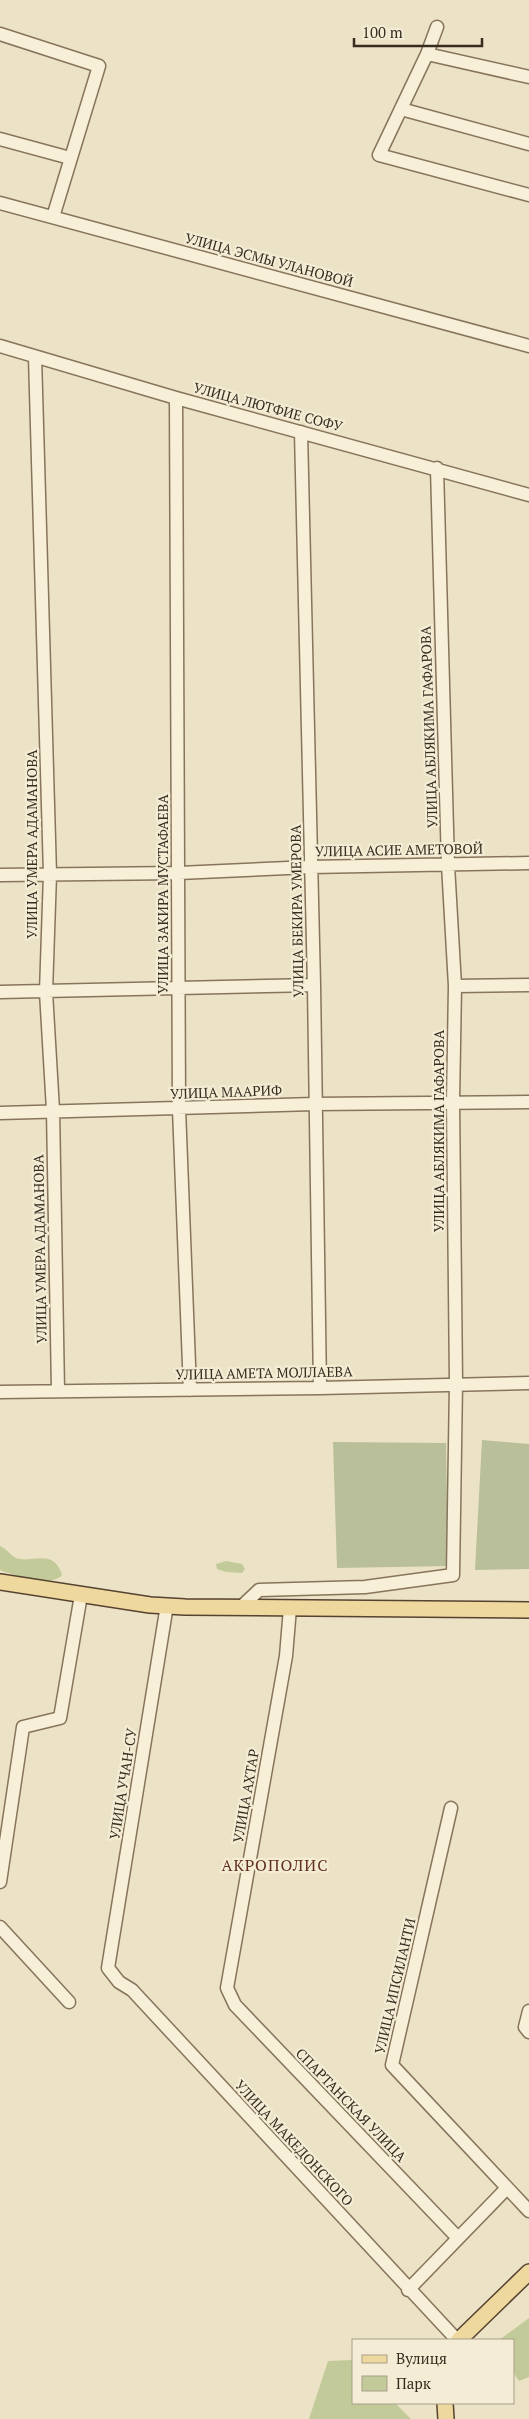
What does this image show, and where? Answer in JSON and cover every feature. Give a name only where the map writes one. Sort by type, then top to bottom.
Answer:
[{"type":"main road","points":[[0,1582],[81,1595],[167,1605],[529,1610]]},
{"type":"main road","points":[[459,2339],[529,2272]]},
{"type":"main road","points":[[445,2404],[446,2419]]},
{"type":"street","points":[[437,27],[428,54],[379,155],[529,195]]},
{"type":"street","points":[[0,34],[99,66],[53,217]]},
{"type":"street","points":[[428,54],[529,76]]},
{"type":"street","points":[[401,109],[529,144]]},
{"type":"street","points":[[0,140],[70,158]]},
{"type":"street","name":"УЛИЦА ЭСМЫ УЛАНОВОЙ","points":[[0,203],[529,346]]},
{"type":"street","name":"УЛИЦА ЛЮТФИЕ СОФУ","points":[[0,346],[176,398],[437,468],[529,495]]},
{"type":"street","name":"УЛИЦА УМЕРА АДАМАНОВА","points":[[35,357],[50,874],[46,992],[53,1110],[58,1392]]},
{"type":"street","name":"УЛИЦА ЗАКИРА МУСТАФАЕВА","points":[[176,398],[179,873],[178,1109],[190,1390]]},
{"type":"street","name":"УЛИЦА БЕКИРА УМЕРОВА","points":[[301,432],[314,985],[314,1104],[320,1388]]},
{"type":"street","name":"УЛИЦА АБЛЯКИМА ГАФАРОВА","points":[[241,1607],[259,1590],[365,1587],[453,1575],[456,1383],[453,1102],[455,986],[448,865],[437,468]]},
{"type":"street","name":"УЛИЦА АСИЕ АМЕТОВОЙ","points":[[0,875],[179,873],[310,867],[529,863]]},
{"type":"street","points":[[0,992],[314,985]]},
{"type":"street","points":[[455,986],[529,985]]},
{"type":"street","name":"УЛИЦА МААРИФ","points":[[0,1113],[314,1104],[529,1102]]},
{"type":"street","name":"УЛИЦА АМЕТА МОЛЛАЕВА","points":[[0,1392],[529,1383]]},
{"type":"street","points":[[0,1882],[23,1727],[60,1718],[81,1595]]},
{"type":"street","name":"УЛИЦА УЧАН-СУ","points":[[108,1968],[167,1605]]},
{"type":"street","name":"УЛИЦА АХТАР","points":[[227,1988],[284,1666],[290,1608]]},
{"type":"street","name":"УЛИЦА ИПСИЛАНТИ","points":[[451,1808],[392,2065],[529,2211]]},
{"type":"street","points":[[0,1927],[69,2002]]},
{"type":"street","name":"УЛИЦА МАКЕДОНСКОГО","points":[[108,1968],[112,1976],[132,1990],[408,2290],[457,2339]]},
{"type":"street","name":"СПАРТАНСКАЯ УЛИЦА","points":[[227,1988],[235,2005],[458,2238]]},
{"type":"street","points":[[529,2011],[525,2027],[529,2032]]},
{"type":"street","points":[[408,2290],[507,2188]]},
{"type":"green space","points":[[482,1440],[529,1444],[529,1569],[475,1570]]},
{"type":"green space","points":[[333,1442],[446,1443],[448,1566],[337,1568]]},
{"type":"green space","points":[[0,1546],[16,1558],[41,1558],[53,1561],[58,1566],[62,1575],[57,1579],[41,1580],[0,1570]]},
{"type":"green space","points":[[226,1561],[242,1564],[245,1569],[242,1573],[226,1572],[217,1569],[216,1564]]},
{"type":"green space","points":[[529,2318],[529,2377],[519,2381],[514,2374],[514,2339],[500,2339]]},
{"type":"green space","points":[[352,2360],[352,2404],[396,2404],[411,2419],[309,2419],[328,2361]]},
{"type":"district","name":"АКРОПОЛИС","points":[[275,1865]]}]
